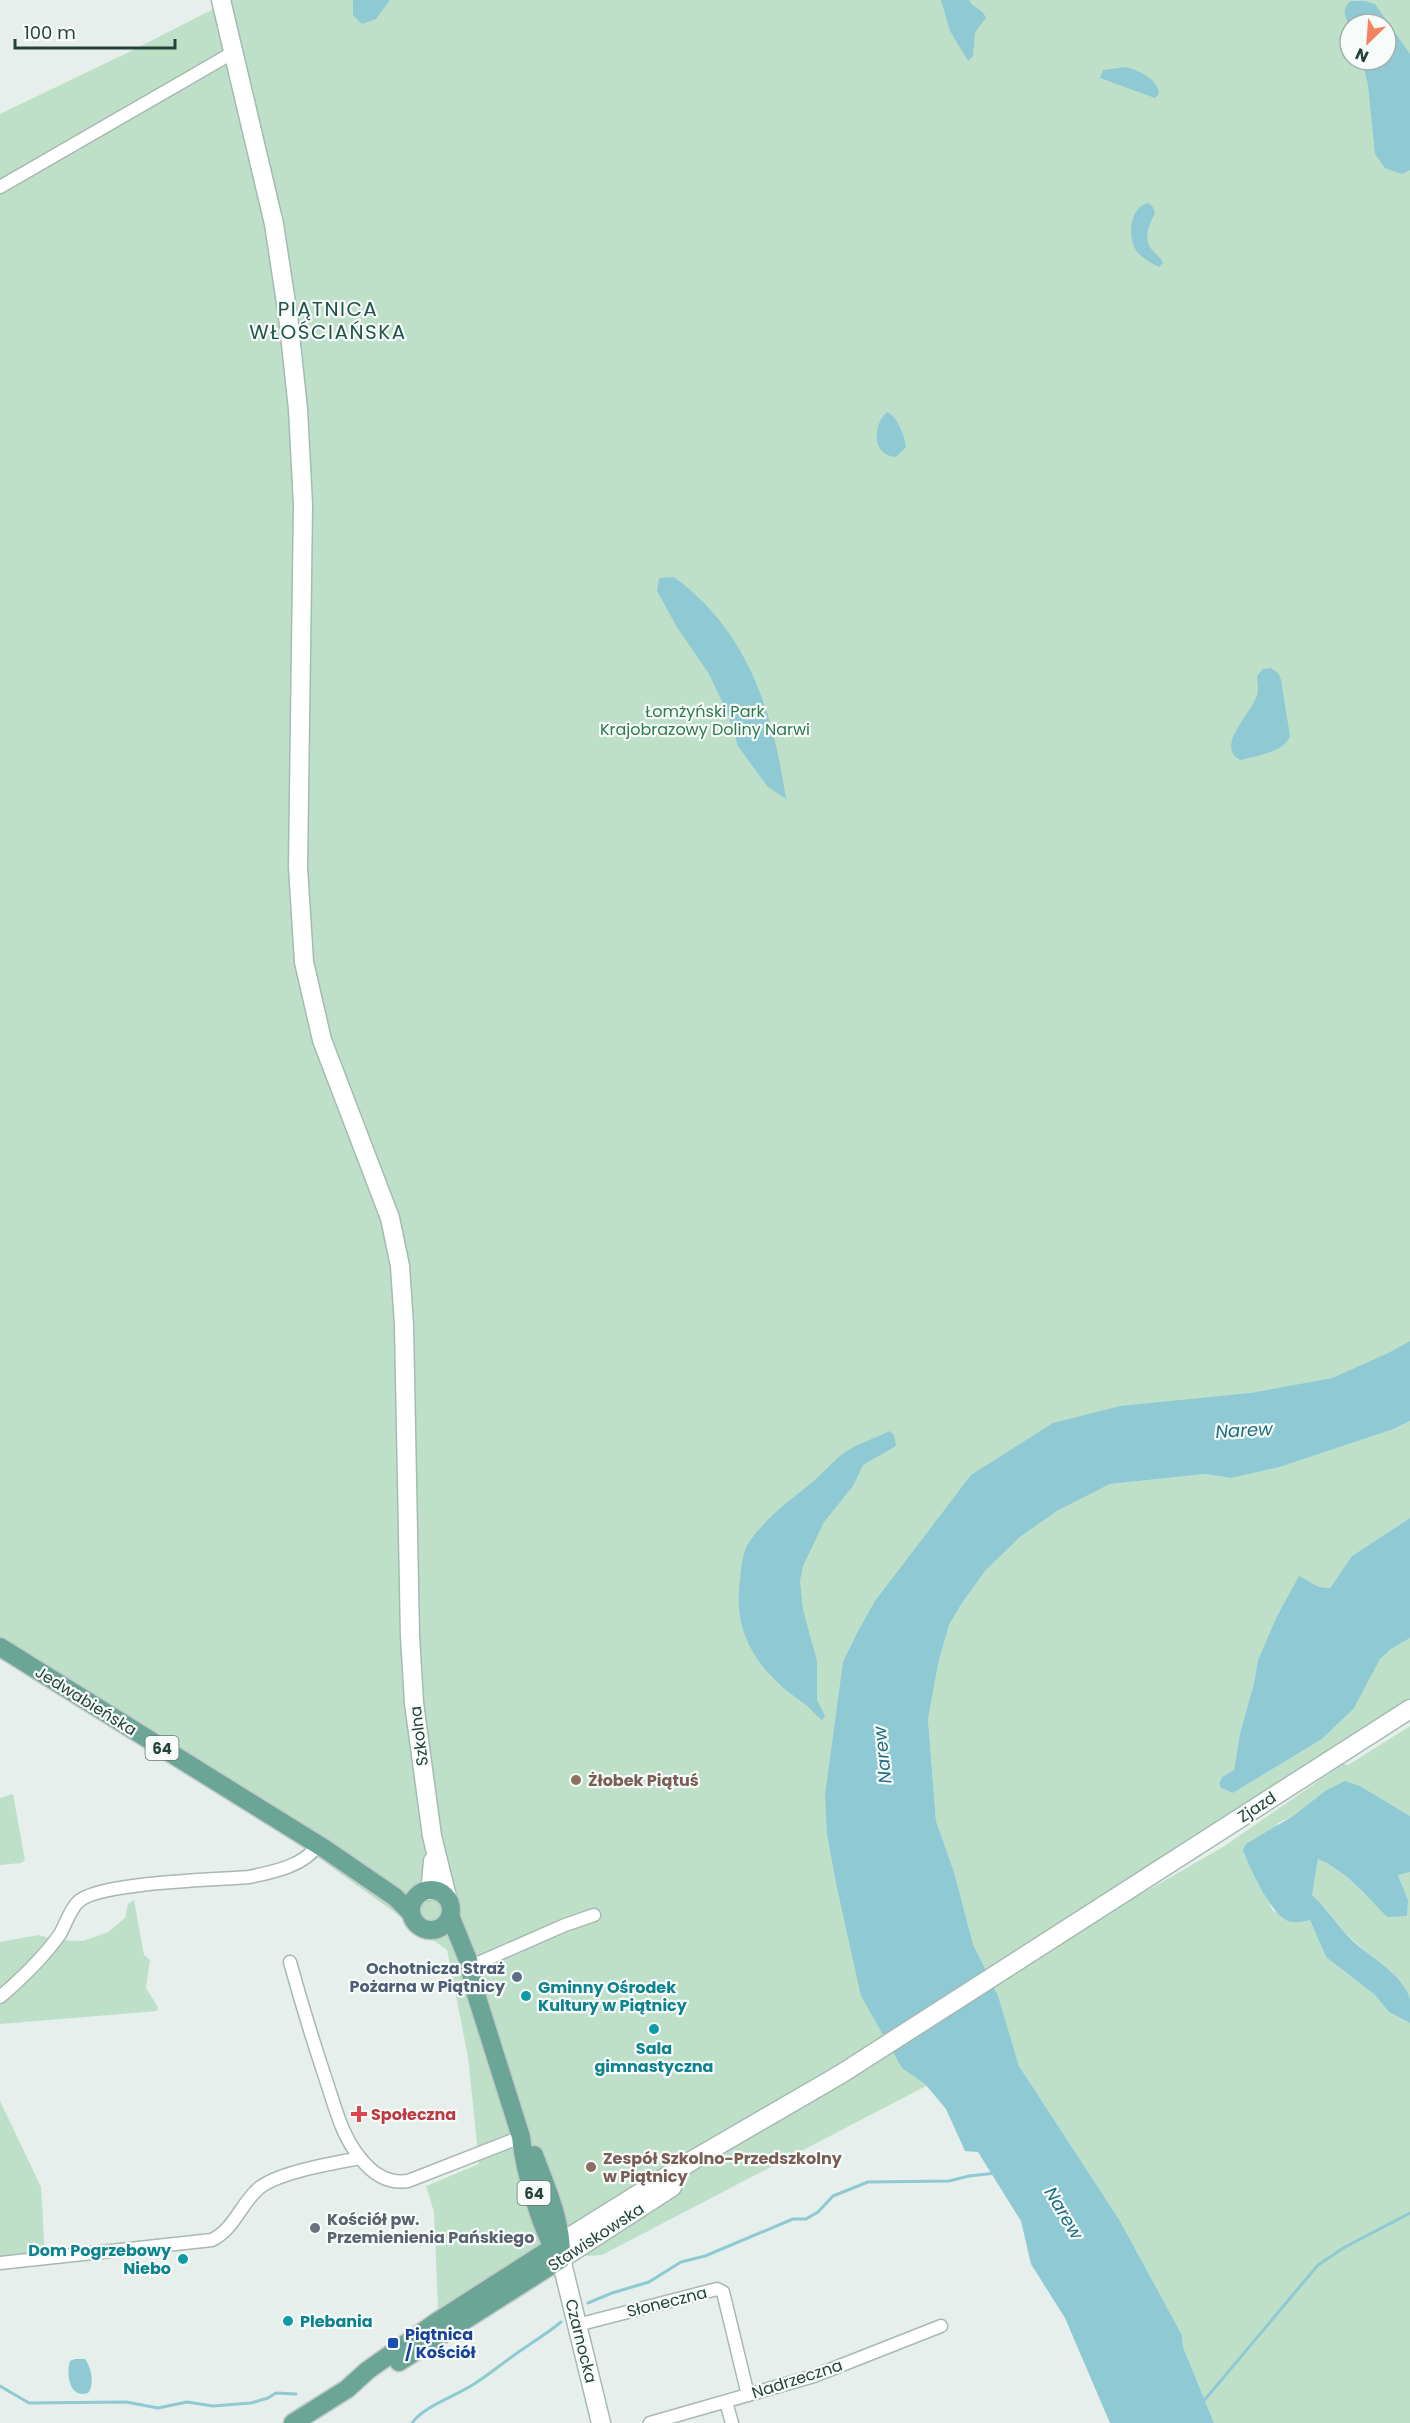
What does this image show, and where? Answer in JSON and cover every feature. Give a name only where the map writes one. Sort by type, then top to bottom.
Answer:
[{"type":"main road","name":"Jedwabieńska","points":[[0,1647],[322,1847],[418,1899]]},
{"type":"main road","name":"64","points":[[444,1924],[427,1930],[419,1926],[413,1920],[418,1899],[435,1891],[447,1897],[451,1907],[444,1924],[449,1942],[470,1986],[475,1991]]},
{"type":"main road","name":"64","points":[[444,1924],[469,1967],[521,2137],[523,2157],[558,2250]]},
{"type":"main road","name":"64","points":[[521,2137],[534,2154],[556,2214],[558,2250]]},
{"type":"main road","name":"Stawiskowska","points":[[293,2423],[347,2389],[374,2378],[558,2250]]},
{"type":"street","name":"Szkolna","points":[[221,0],[274,224],[288,316],[298,410],[303,505],[298,867],[304,962],[322,1040],[390,1218],[400,1266],[404,1325],[410,1636],[414,1703],[432,1836],[433,1863],[431,1884],[418,1899]]},
{"type":"street","points":[[0,187],[234,52]]},
{"type":"street","name":"Zjazd","points":[[820,2086],[1410,1709]]},
{"type":"street","name":"Szkolna","points":[[432,1836],[447,1897]]},
{"type":"street","points":[[0,1997],[21,1979],[60,1934],[78,1901],[88,1895],[137,1886],[249,1877],[292,1865],[311,1856],[322,1847]]},
{"type":"street","points":[[469,1967],[565,1925],[594,1915]]},
{"type":"street","points":[[290,1962],[339,2119],[350,2144],[360,2158],[380,2175],[391,2181],[399,2182],[438,2171],[521,2137]]},
{"type":"street","name":"Stawiskowska","points":[[558,2250],[597,2219],[820,2086]]},
{"type":"street","name":"Stawiskowska","points":[[558,2250],[801,2103],[820,2086]]},
{"type":"street","points":[[0,2263],[212,2240],[225,2234],[252,2195],[267,2182],[360,2158]]},
{"type":"street","points":[[556,2214],[575,2221],[597,2219]]},
{"type":"street","name":"Czarnocka","points":[[558,2250],[601,2423]]},
{"type":"street","name":"Słoneczna","points":[[577,2325],[717,2289],[723,2292],[748,2395]]},
{"type":"street","name":"Nadrzeczna","points":[[650,2423],[814,2376],[941,2326]]},
{"type":"street","points":[[726,2402],[732,2423]]},
{"type":"green space","name":"Łomżyński Park Krajobrazowy Doliny Narwi","points":[[231,0],[1410,0],[1410,1341],[1332,1378],[1250,1393],[1028,1473],[868,1724],[926,2086],[602,2255],[516,2260],[438,2309],[434,2212],[426,2186],[479,2164],[468,2057],[447,1950],[132,1724],[0,1643],[0,114]]},
{"type":"green space","points":[[1410,1421],[1410,1518],[1352,1556],[1330,1588],[1319,1587],[1299,1577],[1277,1616],[1258,1660],[1240,1733],[1234,1770],[1222,1777],[1219,1783],[1221,1788],[1233,1793],[1322,1739],[1337,1724],[1380,1659],[1391,1649],[1410,1638],[1410,1698],[985,1970],[973,1944],[954,1872],[936,1821],[928,1719],[939,1660],[949,1625],[986,1570],[1020,1537],[1057,1511],[1110,1484],[1205,1474],[1231,1478],[1280,1467],[1391,1430]]},
{"type":"green space","points":[[1410,1726],[1410,1816],[1360,1786],[1325,1791],[1293,1816],[1278,1823],[1260,1885],[1273,1911],[1310,1920],[1326,1957],[1375,1995],[1389,2012],[1410,2023],[1410,2423],[1214,2423],[1183,2347],[1182,2335],[1120,2221],[1019,2066],[994,1986],[1108,1913],[1223,1847],[1343,1764],[1348,1765]]},
{"type":"green space","points":[[13,1794],[25,1860],[21,1863],[0,1865],[0,1798]]},
{"type":"green space","points":[[1318,1859],[1346,1877],[1387,1917],[1408,1900],[1398,1874],[1410,1872],[1410,1999],[1392,1975],[1350,1937],[1312,1895]]},
{"type":"green space","points":[[134,1900],[144,1955],[150,1960],[146,1988],[158,2007],[157,2011],[0,2024],[0,1942],[38,1935],[58,1940],[83,1941],[108,1932],[125,1918],[128,1904]]},
{"type":"green space","points":[[0,2101],[41,2187],[45,2256],[0,2258]]},
{"type":"water","points":[[353,0],[390,0],[376,19],[362,24],[353,15]]},
{"type":"water","points":[[941,0],[969,0],[986,18],[975,32],[973,56],[968,61],[950,31]]},
{"type":"water","points":[[1351,1],[1364,1],[1375,4],[1381,12],[1345,12]]},
{"type":"water","points":[[1398,37],[1410,54],[1410,170],[1402,174],[1385,168],[1375,154],[1365,72],[1398,72]]},
{"type":"water","points":[[1126,67],[1151,79],[1158,88],[1159,94],[1155,98],[1100,78],[1103,70]]},
{"type":"water","points":[[1148,203],[1153,207],[1155,213],[1147,237],[1153,251],[1163,263],[1159,267],[1138,253],[1132,240],[1131,225],[1136,211]]},
{"type":"water","points":[[887,412],[897,422],[906,447],[896,457],[882,451],[877,439],[879,424]]},
{"type":"water","points":[[674,577],[700,598],[739,648],[764,705],[773,735],[786,799],[767,786],[738,746],[728,714],[709,674],[677,627],[657,591],[659,578]]},
{"type":"water","points":[[1271,668],[1278,673],[1281,680],[1290,736],[1287,742],[1275,750],[1240,760],[1233,754],[1231,746],[1233,738],[1257,695],[1257,676],[1263,669]]},
{"type":"water","name":"Narew","points":[[1410,1341],[1410,1421],[1391,1430],[1280,1467],[1231,1478],[1205,1474],[1110,1484],[1057,1511],[1020,1537],[986,1570],[949,1625],[939,1660],[928,1719],[936,1821],[954,1872],[973,1944],[998,1996],[1019,2066],[1120,2221],[1182,2335],[1183,2347],[1214,2423],[1110,2423],[1065,2318],[1031,2264],[1021,2221],[978,2152],[965,2151],[946,2109],[925,2084],[902,2068],[861,1996],[827,1834],[825,1795],[843,1662],[875,1601],[971,1475],[1053,1423],[1120,1406],[1250,1393],[1332,1378]]},
{"type":"water","points":[[889,1431],[894,1435],[896,1446],[863,1465],[853,1486],[824,1522],[803,1566],[800,1581],[803,1610],[817,1661],[817,1700],[825,1716],[822,1720],[773,1678],[761,1665],[752,1650],[740,1618],[739,1600],[743,1557],[748,1544],[761,1527],[835,1460],[852,1448]]},
{"type":"water","points":[[1410,1518],[1410,1638],[1391,1649],[1380,1659],[1354,1708],[1322,1739],[1233,1793],[1221,1788],[1219,1783],[1222,1777],[1234,1770],[1240,1733],[1258,1660],[1277,1616],[1299,1576],[1319,1587],[1330,1588],[1352,1556]]},
{"type":"water","points":[[1345,1781],[1360,1786],[1410,1816],[1410,1872],[1398,1875],[1408,1900],[1407,1916],[1387,1917],[1347,1877],[1318,1859],[1312,1895],[1349,1937],[1401,1982],[1410,1999],[1410,2023],[1389,2012],[1375,1995],[1326,1957],[1310,1920],[1291,1922],[1276,1912],[1262,1891],[1243,1850],[1246,1844],[1293,1816],[1325,1791]]},
{"type":"water","points":[[85,2359],[89,2367],[92,2381],[88,2393],[77,2392],[70,2384],[70,2361]]},
{"type":"waterway","points":[[588,2303],[649,2282],[681,2262],[705,2256],[793,2219],[806,2219],[818,2212],[833,2196],[868,2182],[949,2181],[996,2173]]},
{"type":"waterway","points":[[1202,2403],[1318,2265],[1345,2247],[1410,2213]]},
{"type":"waterway","points":[[412,2423],[424,2411],[480,2380],[561,2322]]},
{"type":"waterway","points":[[0,2386],[29,2403],[126,2402],[158,2408],[187,2402],[213,2406],[251,2403],[276,2393],[296,2394]]},
{"type":"place","name":"Żłobek Piątuś","points":[[576,1780]]},
{"type":"place","name":"Ochotnicza Straż Pożarna w Piątnicy","points":[[517,1977]]},
{"type":"place","name":"Gminny Ośrodek Kultury w Piątnicy","points":[[526,1996]]},
{"type":"place","name":"Sala gimnastyczna","points":[[654,2029]]},
{"type":"place","name":"Społeczna","points":[[359,2114]]},
{"type":"place","name":"Zespół Szkolno-Przedszkolny w Piątnicy","points":[[591,2167]]},
{"type":"place","name":"Kościół pw. Przemienienia Pańskiego","points":[[315,2228]]},
{"type":"place","name":"Dom Pogrzebowy Niebo","points":[[183,2259]]},
{"type":"place","name":"Plebania","points":[[288,2321]]},
{"type":"place","name":"Piątnica / Kościół","points":[[393,2343]]},
{"type":"district","name":"PIĄTNICA WŁOŚCIAŃSKA","points":[[328,320]]}]
